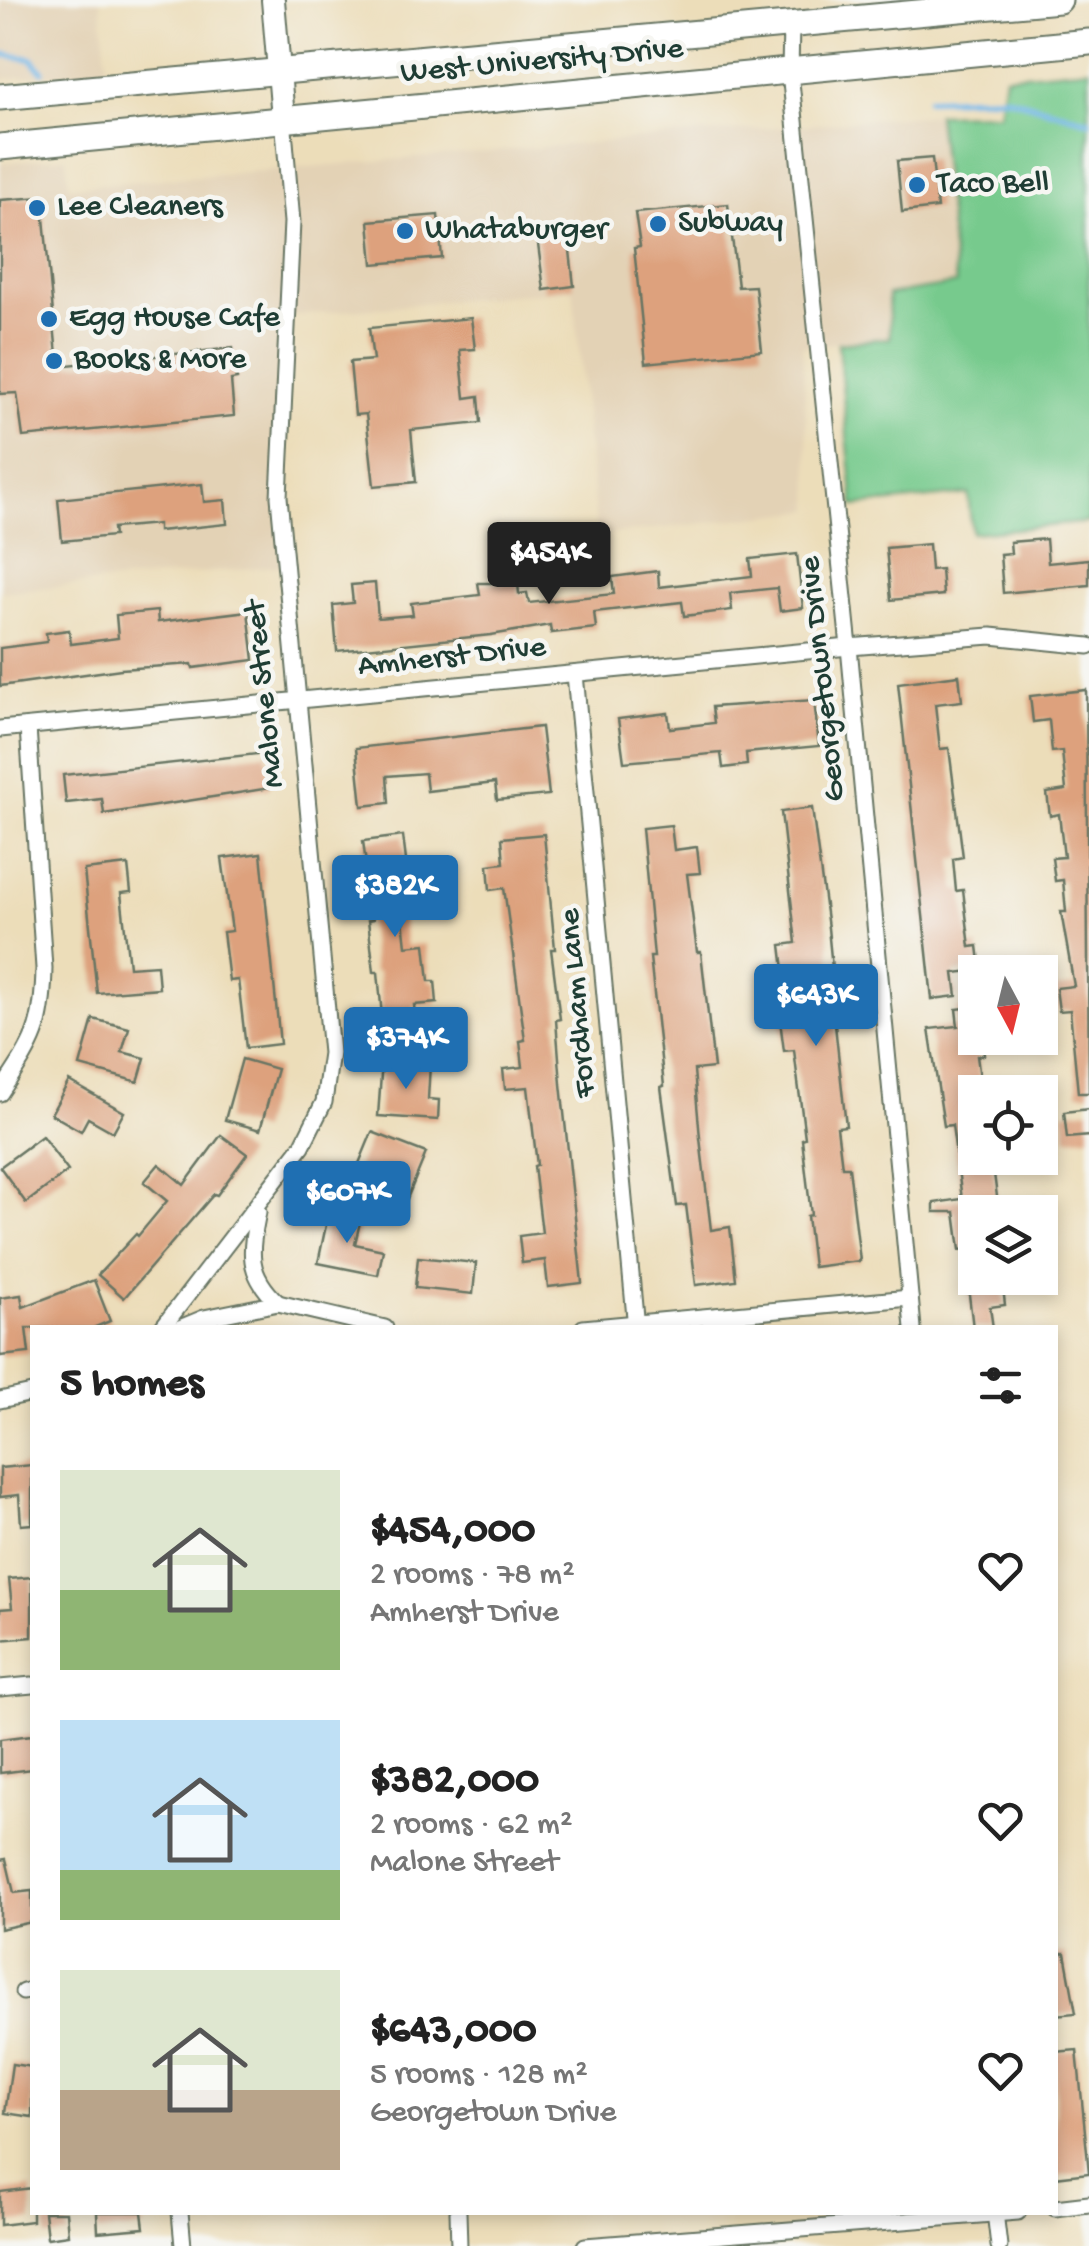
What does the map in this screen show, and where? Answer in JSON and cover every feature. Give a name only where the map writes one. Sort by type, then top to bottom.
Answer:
[{"type":"main road","name":"West University Drive","points":[[0,97],[1059,0]]},
{"type":"main road","name":"West University Drive","points":[[0,147],[1089,42]]},
{"type":"street","name":"Malone Street","points":[[164,1325],[288,1168],[324,1102],[332,1053],[280,497],[292,222],[272,0]]},
{"type":"street","name":"Georgetown Drive","points":[[792,25],[790,72],[849,647],[912,1325]]},
{"type":"street","name":"Amherst Drive","points":[[0,729],[991,636],[1089,646]]},
{"type":"street","name":"Fordham Lane","points":[[576,674],[636,1325]]},
{"type":"street","points":[[0,1093],[23,1062],[44,1007],[28,726]]},
{"type":"street","points":[[260,1204],[251,1264],[261,1287],[278,1303]]},
{"type":"street","points":[[636,1325],[910,1298]]},
{"type":"street","points":[[187,1325],[278,1303],[372,1325]]},
{"type":"street","points":[[3,1400],[30,1394]]},
{"type":"street","points":[[3,1400],[30,1406]]},
{"type":"street","points":[[0,1688],[30,1685]]},
{"type":"street","points":[[1058,2208],[1089,2204]]},
{"type":"street","points":[[180,2215],[183,2246]]},
{"type":"street","points":[[458,2215],[459,2246]]},
{"type":"street","points":[[585,2246],[982,2215]]},
{"type":"street","points":[[995,2215],[999,2246]]},
{"type":"shaded area","points":[[0,0],[100,0],[107,69],[0,79]]},
{"type":"shaded area","points":[[937,114],[956,285],[890,338],[802,346],[811,510],[597,536],[573,289],[289,316],[286,565],[0,592],[0,163],[66,157],[69,187]]},
{"type":"green space","points":[[1089,68],[1089,522],[972,533],[968,494],[854,506],[838,343],[890,338],[888,295],[956,284],[937,114],[999,113],[1005,76]]},
{"type":"building","name":"Taco Bell","points":[[932,158],[937,208],[902,212],[897,161]]},
{"type":"building","points":[[42,197],[58,366],[233,348],[237,379],[231,380],[234,416],[23,437],[17,393],[0,394],[0,200]]},
{"type":"building","points":[[728,204],[738,287],[755,286],[762,351],[646,363],[634,248],[640,247],[635,213]]},
{"type":"building","name":"Whataburger","points":[[438,215],[442,258],[373,264],[369,221]]},
{"type":"building","points":[[568,233],[574,286],[544,290],[537,237]]},
{"type":"building","points":[[471,318],[475,349],[460,350],[465,398],[479,396],[481,423],[411,430],[416,482],[374,486],[366,414],[355,415],[350,362],[373,360],[369,328]]},
{"type":"building","points":[[202,484],[204,502],[225,500],[227,524],[158,531],[158,524],[113,528],[114,536],[62,541],[58,499]]},
{"type":"building","points":[[1046,539],[1048,563],[1089,559],[1089,585],[1003,593],[1000,554],[1011,553],[1010,542]]},
{"type":"building","points":[[929,544],[931,570],[941,569],[943,595],[891,600],[886,548]]},
{"type":"building","points":[[797,554],[803,608],[780,611],[777,588],[730,593],[732,610],[684,616],[682,602],[594,612],[596,628],[551,633],[550,625],[337,651],[333,605],[353,603],[351,585],[375,583],[378,618],[413,615],[411,603],[480,595],[478,583],[518,583],[519,594],[527,593],[529,603],[614,594],[612,577],[658,571],[659,587],[752,576],[750,559]]},
{"type":"building","points":[[157,611],[158,622],[248,611],[254,660],[193,668],[192,664],[121,669],[0,686],[0,648],[47,642],[46,633],[69,630],[71,644],[118,638],[116,615]]},
{"type":"building","points":[[959,675],[962,701],[935,704],[940,749],[949,748],[963,857],[953,859],[956,891],[963,890],[970,947],[978,946],[979,955],[958,955],[958,973],[954,973],[957,996],[932,999],[898,683]]},
{"type":"building","points":[[1086,690],[1089,1093],[1078,1093],[1070,1010],[1059,1011],[1058,1003],[1058,988],[1074,986],[1061,912],[1066,912],[1063,880],[1055,881],[1052,858],[1064,857],[1059,814],[1050,816],[1047,793],[1066,790],[1062,751],[1052,752],[1049,720],[1033,722],[1030,696]]},
{"type":"building","points":[[814,700],[819,746],[746,753],[747,765],[723,768],[721,753],[624,762],[618,719],[668,713],[670,728],[714,723],[712,707]]},
{"type":"building","points":[[541,727],[549,795],[497,800],[495,783],[427,791],[425,773],[387,776],[389,803],[362,806],[356,748]]},
{"type":"building","points":[[266,753],[270,788],[104,814],[102,799],[66,803],[63,775]]},
{"type":"building","points":[[812,808],[828,928],[846,1126],[837,1127],[842,1167],[849,1167],[860,1261],[813,1267],[802,1139],[805,1138],[794,1050],[784,1051],[779,1013],[789,1011],[781,945],[796,943],[781,812]]},
{"type":"building","points":[[671,825],[674,850],[697,847],[700,873],[687,874],[697,952],[701,952],[714,1068],[694,1070],[700,1138],[711,1230],[730,1227],[736,1280],[696,1285],[686,1205],[677,1206],[661,1087],[664,1086],[642,828]]},
{"type":"building","points":[[544,834],[560,1019],[556,1020],[561,1084],[582,1283],[548,1287],[545,1260],[522,1263],[519,1236],[542,1233],[534,1166],[537,1165],[528,1087],[505,1089],[503,1069],[523,1067],[520,1041],[525,1040],[504,888],[490,890],[488,865],[504,863],[502,838]]},
{"type":"building","points":[[403,836],[411,901],[401,902],[406,946],[425,944],[429,981],[435,981],[437,1003],[414,1005],[417,1036],[384,1039],[368,920],[373,919],[363,841]]},
{"type":"building","points":[[261,853],[280,1044],[246,1048],[238,980],[229,981],[223,932],[232,931],[222,858]]},
{"type":"building","points":[[128,865],[131,892],[121,893],[129,967],[157,965],[159,988],[97,993],[84,870]]},
{"type":"building","points":[[93,1019],[129,1028],[122,1052],[145,1058],[138,1082],[80,1066]]},
{"type":"building","points":[[958,1026],[958,1055],[984,1055],[977,1056],[980,1075],[958,1075],[958,1169],[952,1125],[944,1126],[929,1029]]},
{"type":"building","points":[[242,1059],[277,1069],[260,1130],[225,1120]]},
{"type":"building","points":[[382,1061],[430,1064],[428,1099],[439,1100],[438,1120],[378,1116]]},
{"type":"building","points":[[69,1081],[124,1112],[113,1132],[88,1118],[81,1131],[51,1114]]},
{"type":"building","points":[[1089,1109],[1089,1136],[1067,1138],[1064,1112]]},
{"type":"building","points":[[372,1132],[426,1153],[407,1199],[353,1178]]},
{"type":"building","points":[[221,1135],[247,1154],[217,1195],[124,1298],[98,1275],[167,1201],[144,1182],[159,1164],[184,1185]]},
{"type":"building","points":[[42,1136],[68,1171],[26,1203],[0,1167]]},
{"type":"building","points":[[959,1175],[994,1175],[997,1195],[961,1195]]},
{"type":"building","points":[[958,1200],[958,1235],[955,1212],[934,1212],[934,1203]]},
{"type":"building","points":[[329,1211],[361,1218],[355,1244],[383,1250],[378,1275],[318,1263]]},
{"type":"building","points":[[418,1257],[476,1263],[473,1294],[415,1288]]},
{"type":"building","points":[[94,1280],[110,1321],[100,1325],[30,1325],[26,1328],[29,1353],[0,1356],[0,1298],[21,1295],[23,1307]]},
{"type":"building","points":[[969,1295],[1004,1295],[1005,1305],[990,1307],[993,1325],[973,1325]]},
{"type":"building","points":[[30,1465],[30,1524],[21,1525],[19,1495],[0,1497],[0,1468]]},
{"type":"building","points":[[30,1577],[30,1637],[0,1640],[0,1609],[12,1608],[9,1579]]},
{"type":"building","points":[[30,1735],[30,1769],[0,1773],[0,1739]]},
{"type":"building","points":[[6,1859],[14,1893],[30,1891],[30,1922],[0,1929],[0,1860]]},
{"type":"building","points":[[1058,1953],[1065,1953],[1076,2013],[1058,2015]]},
{"type":"building","points":[[1077,2050],[1089,2173],[1058,2177],[1058,2052]]},
{"type":"building","points":[[12,2064],[30,2067],[30,2117],[5,2113]]},
{"type":"building","points":[[30,2188],[32,2221],[0,2225],[0,2192]]},
{"type":"building","points":[[44,2215],[66,2215],[68,2235],[47,2238]]},
{"type":"building","points":[[97,2215],[142,2215],[144,2228],[98,2232]]},
{"type":"waterway","points":[[0,54],[32,59],[42,71]]},
{"type":"waterway","points":[[928,99],[1006,97],[1089,121]]},
{"type":"place","name":"Taco Bell","points":[[917,185]]},
{"type":"place","name":"Lee Cleaners","points":[[37,208]]},
{"type":"place","name":"Subway","points":[[658,224]]},
{"type":"place","name":"Whataburger","points":[[405,231]]},
{"type":"place","name":"Egg House Cafe","points":[[49,319]]},
{"type":"place","name":"Books & More","points":[[54,361]]}]
